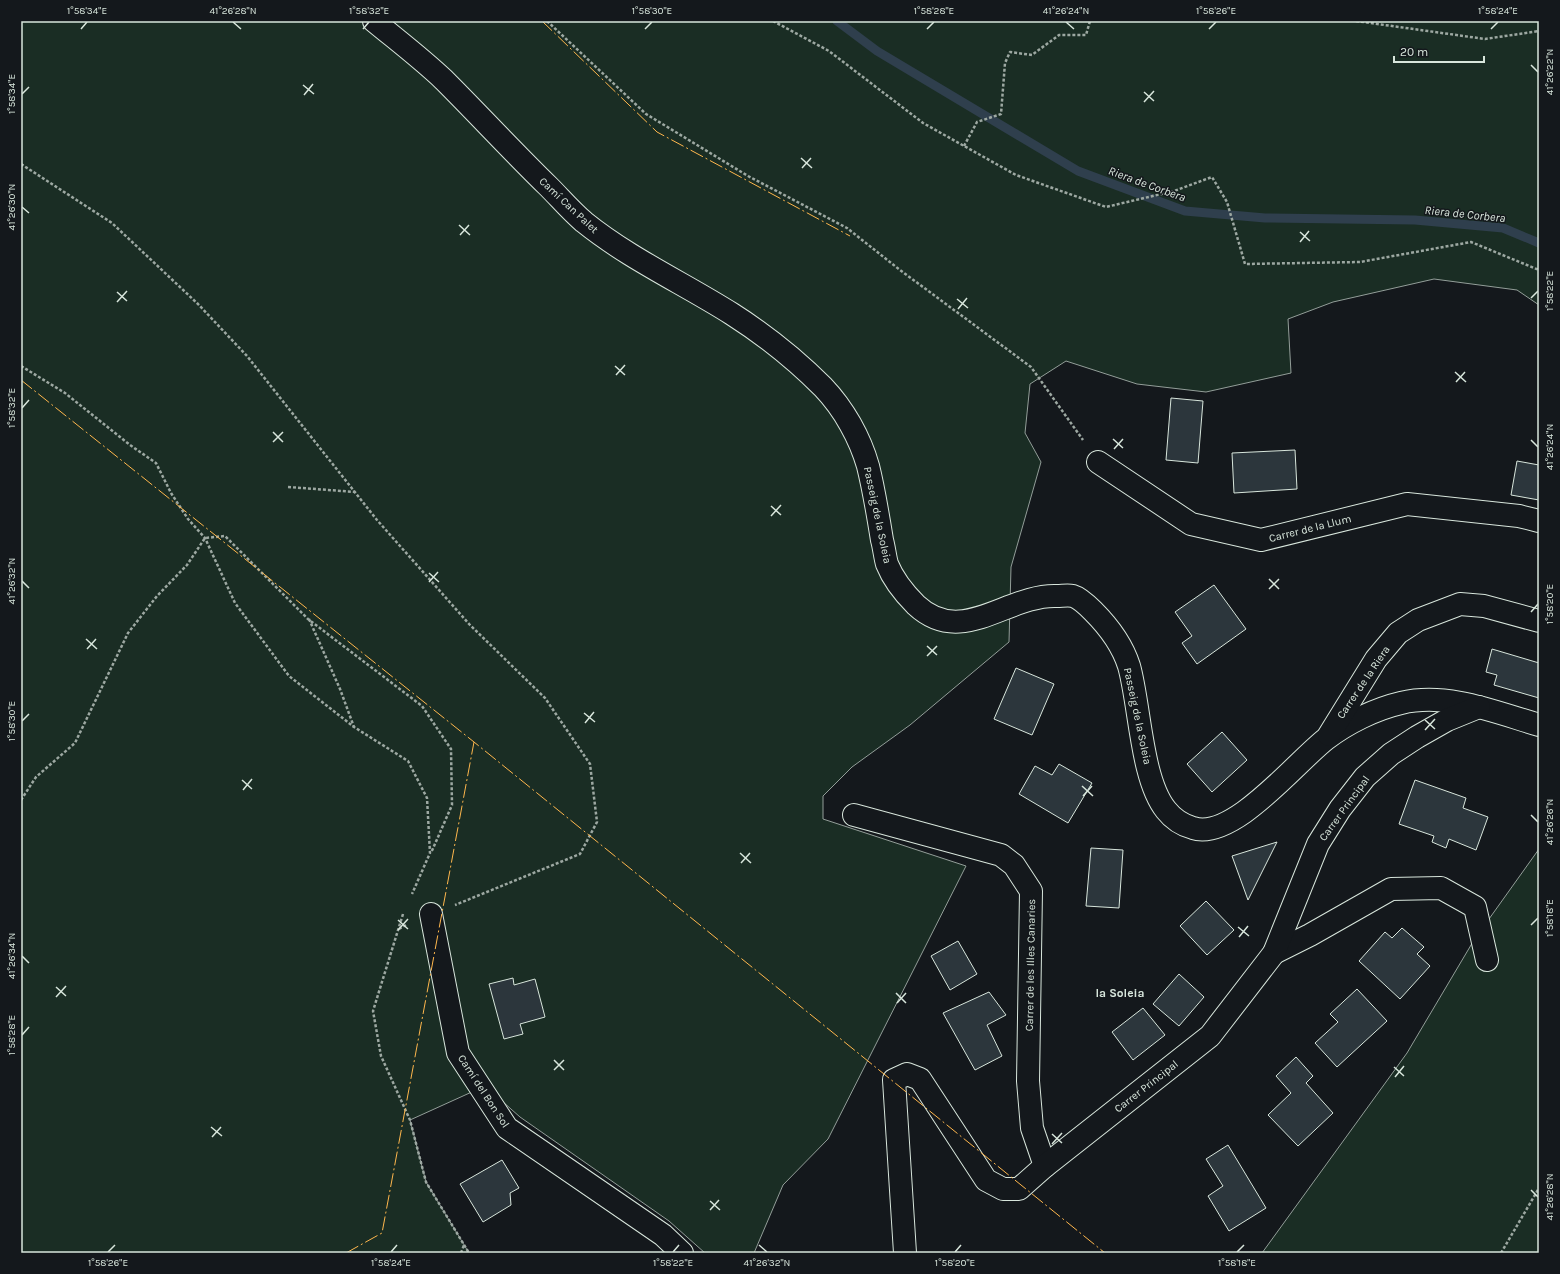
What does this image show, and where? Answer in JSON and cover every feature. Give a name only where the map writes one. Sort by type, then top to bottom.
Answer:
[{"type":"street","name":"Camí Can Palet","points":[[374,21],[441,77],[508,148],[581,219],[609,241],[650,267],[734,316],[777,346],[825,389]]},
{"type":"street","name":"Passeig de la Soleia","points":[[825,389],[846,417],[860,441],[868,466],[887,564],[902,589],[918,607],[939,620],[964,622],[986,617],[1024,601],[1049,595],[1074,596],[1091,608],[1115,635],[1128,665],[1147,761],[1156,792],[1164,808],[1175,821],[1198,830],[1219,827],[1238,818],[1327,738],[1357,720],[1384,708],[1404,702],[1453,700],[1539,725]]},
{"type":"street","name":"Carrer de la Llum","points":[[1098,462],[1191,524],[1261,540],[1407,504],[1529,518]]},
{"type":"street","points":[[1529,518],[1539,538]]},
{"type":"street","name":"Carrer de la Riera","points":[[1327,738],[1376,659],[1398,633],[1418,620],[1460,604],[1484,606],[1539,621]]},
{"type":"street","name":"Carrer Principal","points":[[905,1253],[894,1080],[907,1074],[920,1079],[986,1180],[1003,1189],[1019,1189],[1045,1166],[1210,1036],[1274,953],[1318,844],[1340,809],[1365,777],[1391,754],[1417,737],[1448,720],[1479,707]]},
{"type":"street","name":"Carrer de les Illes Canaries","points":[[854,815],[1001,855],[1014,865],[1031,891],[1028,1081],[1032,1128],[1045,1166]]},
{"type":"street","points":[[1274,953],[1310,935],[1391,888],[1441,888],[1475,907],[1487,960]]},
{"type":"street","name":"Camí del Bon Sol","points":[[431,914],[458,1053],[508,1128],[663,1235],[682,1253]]},
{"type":"path","points":[[547,21],[646,114],[748,176],[847,228],[912,280],[1031,367],[1098,462]]},
{"type":"path","points":[[773,21],[829,51],[923,122],[1016,176],[1106,207],[1174,191],[1212,177],[1227,202],[1245,264],[1360,262],[1471,242],[1539,270]]},
{"type":"path","points":[[964,146],[977,122],[1001,114],[1005,63],[1010,52],[1032,56],[1059,35],[1086,35],[1090,21]]},
{"type":"path","points":[[1356,21],[1485,39],[1539,31]]},
{"type":"path","points":[[21,164],[112,223],[198,304],[247,356],[377,520],[470,625],[545,698],[590,764],[597,822],[580,854],[399,928]]},
{"type":"path","points":[[21,366],[65,394],[130,445],[156,463],[171,493],[188,520],[205,538],[235,603],[289,676],[354,727],[408,760],[427,798],[430,853]]},
{"type":"path","points":[[288,487],[355,492]]},
{"type":"path","points":[[205,538],[225,536],[308,618],[422,706],[451,749],[452,805],[410,900]]},
{"type":"path","points":[[21,800],[36,777],[75,743],[128,633],[157,596],[187,565],[205,538]]},
{"type":"path","points":[[308,618],[340,689],[354,727]]},
{"type":"path","points":[[404,913],[373,1011],[381,1056],[410,1120],[426,1182],[468,1253]]},
{"type":"path","points":[[1501,1253],[1539,1188]]},
{"type":"path","points":[[461,1253],[464,1245]]},
{"type":"green space","points":[[21,21],[1539,21],[1539,305],[1517,290],[1434,279],[1333,302],[1288,319],[1291,373],[1206,392],[1137,384],[1066,361],[1030,384],[1025,433],[1041,462],[1011,567],[1009,642],[910,725],[852,767],[823,796],[823,819],[966,866],[828,1139],[783,1185],[754,1253],[705,1253],[669,1221],[520,1117],[485,1086],[410,1120],[426,1182],[469,1253],[21,1253]]},
{"type":"green space","points":[[1539,849],[1539,1253],[1262,1253],[1407,1053],[1474,940]]},
{"type":"building","points":[[1171,398],[1203,401],[1198,463],[1166,460]]},
{"type":"building","points":[[1295,450],[1297,489],[1234,493],[1232,453]]},
{"type":"building","points":[[1517,461],[1539,465],[1539,500],[1511,495]]},
{"type":"building","points":[[1214,585],[1246,629],[1197,664],[1182,643],[1192,636],[1175,612]]},
{"type":"building","points":[[1492,649],[1539,663],[1539,698],[1494,685],[1497,675],[1486,672]]},
{"type":"building","points":[[1016,668],[1054,684],[1032,735],[994,719]]},
{"type":"building","points":[[1222,732],[1247,760],[1212,792],[1187,764]]},
{"type":"building","points":[[1059,764],[1092,783],[1068,823],[1019,794],[1035,766],[1052,775]]},
{"type":"building","points":[[1415,780],[1466,798],[1463,808],[1488,817],[1476,850],[1449,839],[1446,848],[1432,842],[1434,836],[1399,824]]},
{"type":"building","points":[[1277,842],[1248,900],[1232,856]]},
{"type":"building","points":[[1091,848],[1123,850],[1119,908],[1086,906]]},
{"type":"building","points":[[1206,901],[1234,930],[1207,955],[1180,926]]},
{"type":"building","points":[[1402,928],[1424,947],[1417,954],[1430,966],[1400,999],[1359,961],[1385,932],[1392,938]]},
{"type":"building","points":[[958,941],[977,974],[950,990],[931,956]]},
{"type":"building","points":[[1179,974],[1204,997],[1179,1026],[1153,1004]]},
{"type":"building","points":[[513,978],[514,985],[535,979],[545,1017],[520,1024],[523,1034],[504,1039],[489,984]]},
{"type":"building","points":[[1357,989],[1387,1021],[1337,1067],[1315,1043],[1338,1022],[1330,1014]]},
{"type":"building","points":[[989,992],[1006,1015],[987,1025],[1002,1056],[975,1070],[943,1013]]},
{"type":"building","points":[[1143,1008],[1165,1035],[1133,1060],[1112,1032]]},
{"type":"building","points":[[1296,1057],[1313,1076],[1306,1083],[1333,1113],[1298,1146],[1268,1115],[1291,1093],[1276,1076]]},
{"type":"building","points":[[1228,1145],[1266,1208],[1229,1231],[1208,1196],[1223,1186],[1206,1159]]},
{"type":"building","points":[[502,1160],[519,1188],[510,1193],[511,1205],[483,1222],[460,1184]]},
{"type":"waterway","name":"Riera de Corbera","points":[[837,21],[877,51],[1078,171],[1185,211],[1265,218],[1415,220],[1503,228],[1539,243]]},
{"type":"power","points":[[542,21],[657,132],[850,236]]},
{"type":"power","points":[[21,380],[474,742],[1105,1253]]},
{"type":"power","points":[[346,1253],[382,1233],[474,742]]},
{"type":"district","name":"la Soleia","points":[[1120,993]]}]
